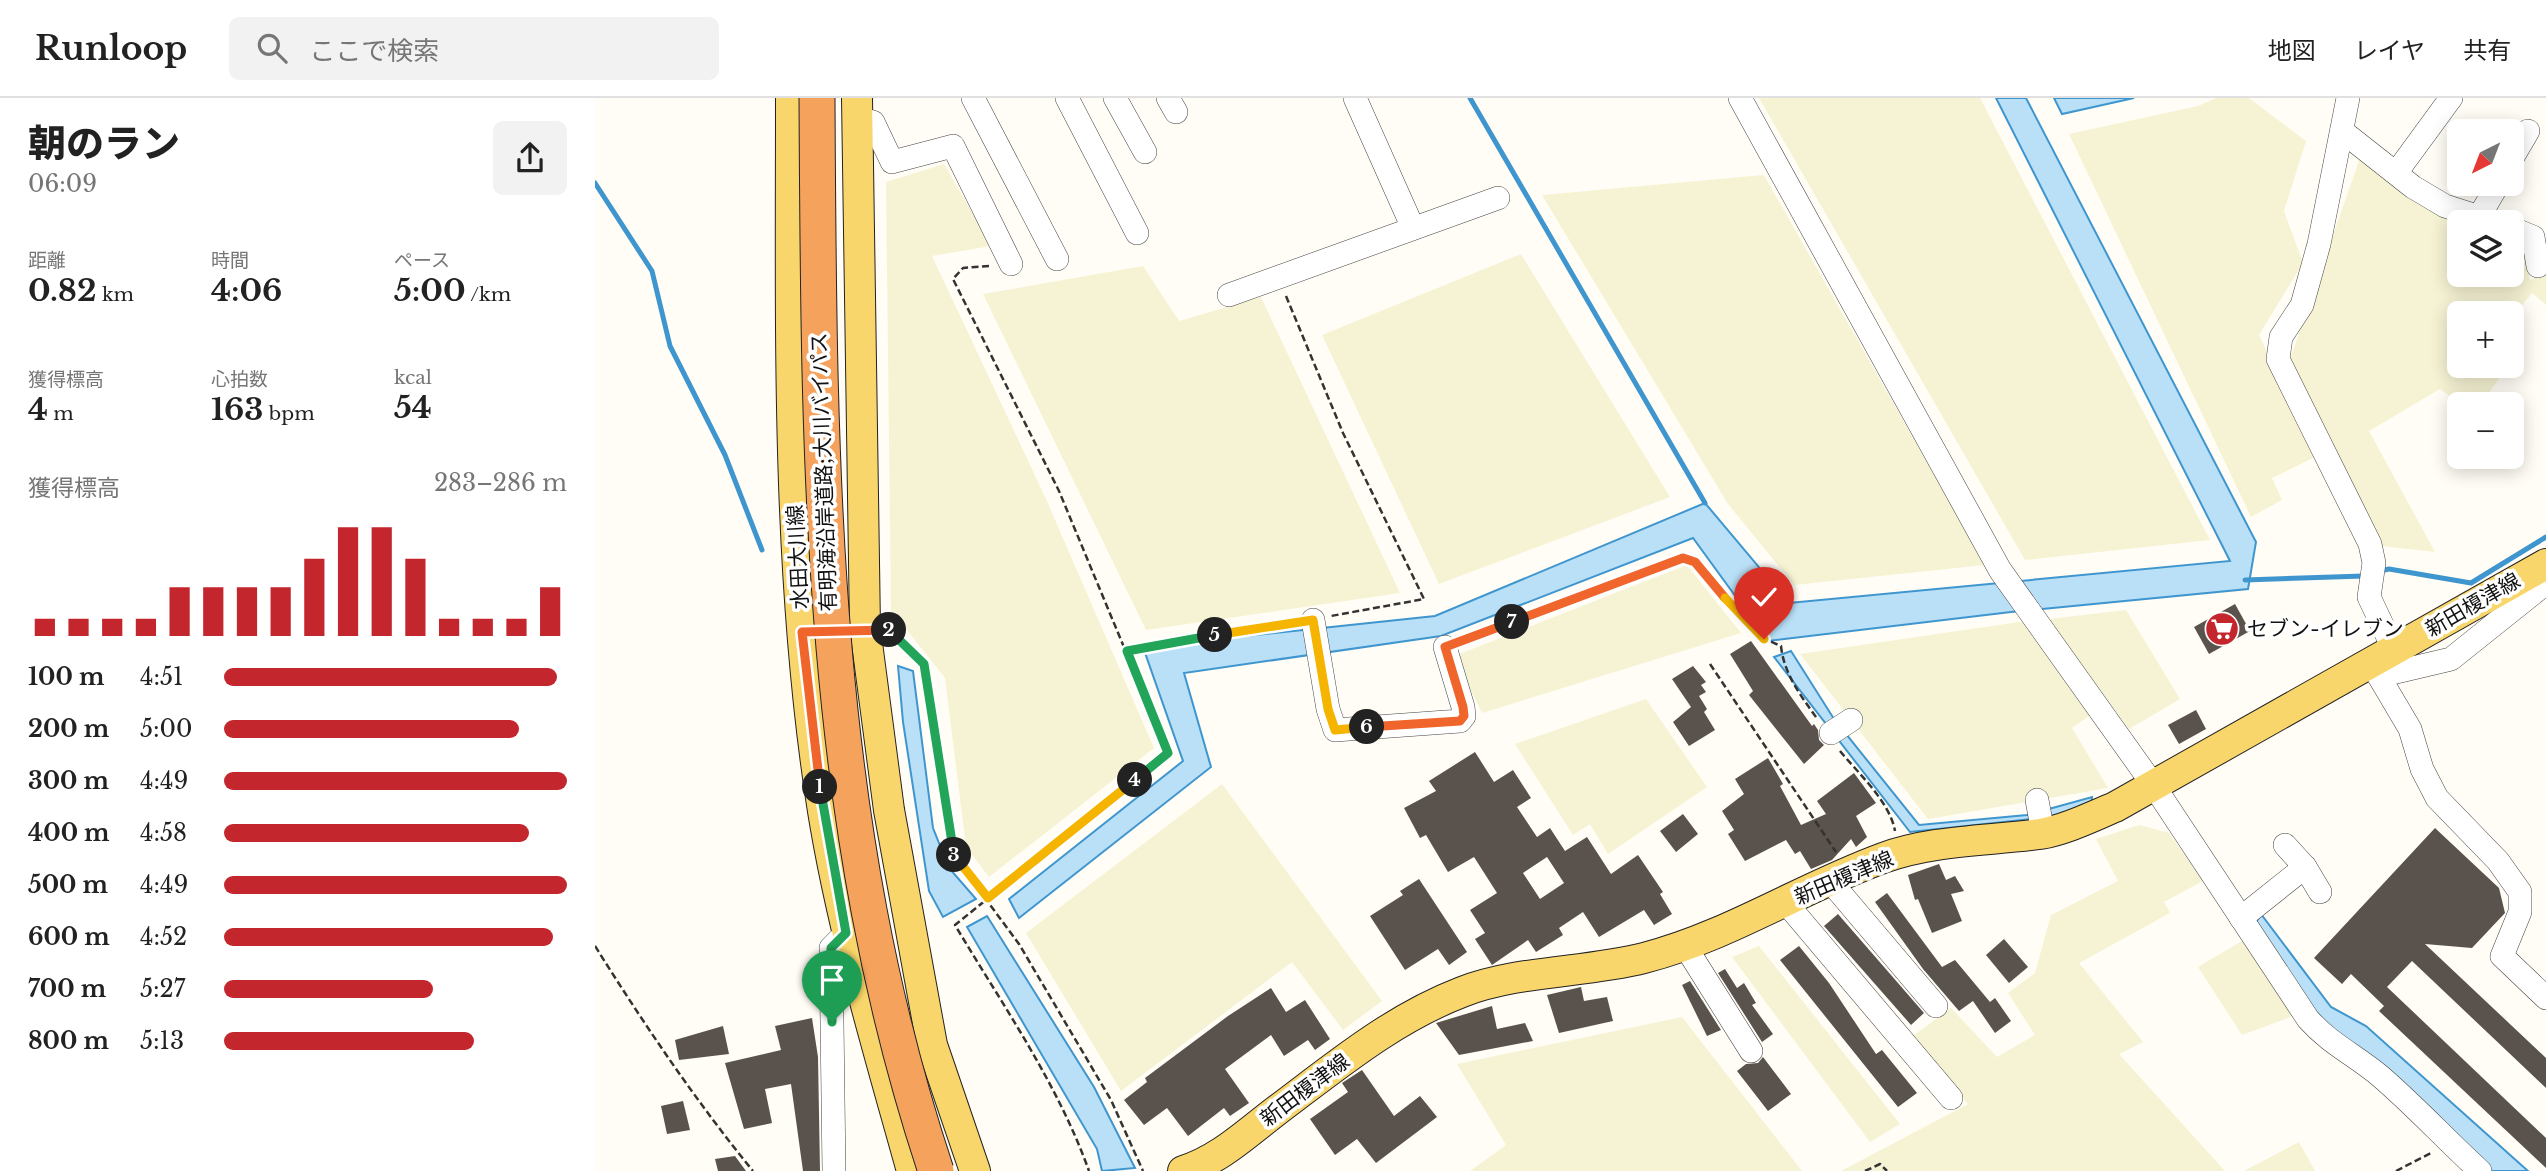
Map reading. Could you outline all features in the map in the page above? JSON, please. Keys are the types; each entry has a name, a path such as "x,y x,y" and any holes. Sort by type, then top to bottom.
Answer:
{"highway":[{"name":"有明海沿岸道路;大川バイパス","path":"807,98 811,438 826,690 849,859 867,951 885,1030 926,1171"},
{"name":"有明海沿岸道路;大川バイパス","path":"817,98 821,438 835,689 858,858 876,948 893,1027 936,1171"}],"main road":[{"name":"水田大川線","path":"790,98 795,504 804,651 823,810 846,933 912,1171"},
{"path":"857,108 865,628 889,810 932,1045 975,1171"},
{"name":"新田榎津線","path":"1184,1171 1199,1166 1226,1150 1367,1042 1409,1014 1465,990 1641,959 1685,946 1736,927 1885,857 1936,846 2043,833 2115,807 2545,572"}],"street":[{"path":"973,98 1057,259"},
{"path":"1066,98 1136,233"},
{"path":"1115,98 1145,152"},
{"path":"1355,98 1413,228"},
{"path":"1740,98 2006,579 2154,786 2308,1019 2328,1041 2363,1062 2480,1171"},
{"path":"2348,98 2319,244 2302,305 2281,337 2278,359 2370,544 2374,563 2368,587 2375,613 2381,663 2410,729 2423,769 2437,798 2498,861 2520,892 2520,912 2502,956 2546,998"},
{"path":"2396,173 2451,98"},
{"path":"857,108 873,122 892,162 953,146 1011,264"},
{"path":"2342,131 2413,187 2457,210"},
{"path":"2524,138 2528,131"},
{"path":"1229,295 1499,198"},
{"path":"2524,233 2533,237 2539,266"},
{"path":"1313,624 1335,730 1460,721 1464,716 1445,647"},
{"path":"1829,735 1851,720"},
{"path":"2037,800 2043,833"},
{"path":"2285,845 2305,867 2321,892"},
{"path":"2241,918 2305,867"},
{"path":"1839,877 1936,1006"},
{"path":"1786,903 1951,1098"},
{"path":"834,1171 831,948 846,933"},
{"path":"1685,946 1751,1051"}],"path":[{"path":"1011,264 963,268 953,279 1059,491 1168,753 955,925 1052,1091 1077,1138 1089,1171"},
{"path":"1127,651 1313,624 1424,599 1343,433 1278,277"},
{"path":"1445,647 1683,558 1700,567 1750,627 1764,639 1781,646 1791,681 1881,803 1893,824 1896,842"},
{"path":"865,628 888,630 924,664 951,852 988,898 1019,944 1111,1100 1143,1171"},
{"path":"1710,663 1839,877"},
{"path":"595,946 637,1013 714,1123 753,1171"},
{"path":"2396,1171 2450,1144"},
{"path":"1865,1171 1880,1164 1887,1171"}],"shaded area":[{"path":"1759,98 1980,98 2210,540 2025,560"},
{"path":"2216,98 2249,98 2306,141 2284,211 2303,263 2259,335 2317,456 2272,478 2282,500 2251,517 2069,134 2198,106"},
{"path":"2361,155 2404,196 2447,214 2447,287 2524,287 2524,251 2530,280 2546,274 2546,305 2532,293 2524,303 2447,301 2447,378 2499,378 2490,392 2447,392 2447,394 2440,389 2369,431 2435,552 2381,546 2289,362"},
{"path":"944,164 991,246 932,256 1046,499 1154,748 989,877 966,847 945,678 891,610 886,182"},
{"path":"1764,175 1985,565 1794,585 1728,504 1542,195"},
{"path":"1521,254 1670,497 1439,584 1322,335"},
{"path":"1143,266 1179,321 1261,297 1400,593 1146,630 983,294"},
{"path":"1687,565 1741,633 1482,713 1454,656"},
{"path":"2126,610 2180,699 2129,729 2049,619"},
{"path":"2026,621 2093,713 2072,728 2108,788 1928,819 1800,654"},
{"path":"1646,699 1707,787 1608,854 1590,824 1573,835 1515,744"},
{"path":"1222,784 1382,1001 1343,1030 1292,962 1121,1091 1026,933"},
{"path":"2139,825 2169,833 2203,881 2164,902 2170,913 2079,963 2143,1042 2119,1054 2225,1171 1841,1171 1968,1104 1910,1038 1951,1008 1997,1057 2035,1035 2008,993 2035,973 2051,915 2118,881 2096,839"},
{"path":"2247,938 2296,1015 2242,1035 2198,967"},
{"path":"1759,946 1900,1124 1870,1142 1732,957"},
{"path":"1682,1017 1802,1171 1470,1171 1506,1145 1457,1064"},
{"path":"2299,1142 2315,1171 2244,1171"}],"water":[{"path":"1996,98 2026,98 2256,542 2248,589 2011,612 1768,641 1693,538 1441,636 1184,673 1211,767 1019,918 1009,899 1183,761 1143,647 1435,616 1705,503 1789,603 2230,561"},
{"path":"2054,98 2134,98 2062,114"},
{"path":"1791,651 1834,719 1919,825 2027,815 2092,797 2091,805 2061,816 1910,832 1774,657"},
{"path":"898,666 913,671 933,828 949,868 976,899 943,917 929,891 903,722"},
{"path":"2261,914 2331,1007 2366,1026 2528,1171 2489,1171 2326,1029 2254,926"},
{"path":"987,916 1094,1087 1135,1168 1102,1171 1097,1149 967,927"}],"building":[{"name":"セブン-イレブン","path":"2235,604 2250,631 2209,654 2194,627"},
{"path":"1751,641 1812,726 1814,724 1818,730 1819,740 1824,745 1804,764 1749,695 1753,691 1730,654"},
{"path":"1693,666 1706,682 1701,685 1706,692 1699,696 1707,709 1704,712 1715,730 1689,746 1673,722 1691,707 1672,679"},
{"path":"2196,710 2206,729 2179,744 2168,725"},
{"path":"1475,752 1494,782 1513,770 1531,798 1517,807 1537,837 1550,828 1565,851 1587,837 1611,874 1638,855 1663,892 1660,894 1672,914 1654,925 1644,910 1599,937 1583,912 1559,928 1563,935 1536,952 1528,940 1492,965 1475,939 1485,933 1470,910 1497,893 1474,857 1448,872 1426,835 1420,838 1404,808 1436,791 1429,781","holes":["1547,857 1564,883 1540,899 1523,873"]},
{"path":"1768,758 1801,825 1826,814 1817,801 1854,773 1876,803 1856,816 1867,837 1856,847 1851,839 1832,860 1811,869 1800,851 1795,854 1786,840 1745,861 1728,834 1734,830 1722,811 1744,794 1735,779"},
{"path":"1683,814 1698,834 1676,852 1660,831"},
{"path":"2435,828 2499,888 2505,913 2472,948 2425,944 2546,1058 2546,1088 2412,961 2387,987 2546,1138 2546,1168 2379,1011 2384,1006 2351,974 2342,984 2314,958"},
{"path":"1939,864 1946,880 1955,876 1964,891 1951,894 1962,921 1932,933 1918,899 1915,900 1908,875"},
{"path":"1419,879 1467,952 1449,965 1438,949 1405,970 1370,916 1403,895 1400,891"},
{"path":"1887,893 1942,967 1955,960 1990,1002 1995,998 2011,1021 1995,1033 1973,1001 1959,1011 1923,969 1875,902"},
{"path":"1838,914 1924,1013 1911,1025 1824,926"},
{"path":"2004,939 2028,967 2009,983 1986,955"},
{"path":"1799,946 1829,983 1876,1054 1882,1050 1917,1093 1898,1107 1780,960"},
{"path":"1725,969 1737,988 1744,983 1756,1003 1752,1005 1773,1034 1762,1042 1718,973"},
{"path":"1690,981 1721,1030 1707,1036 1682,985"},
{"path":"1581,987 1584,1001 1607,997 1613,1021 1559,1033 1547,995"},
{"path":"1271,988 1286,1012 1305,1000 1330,1039 1315,1050 1308,1040 1284,1056 1271,1035 1225,1069 1249,1103 1230,1116 1224,1108 1188,1136 1167,1108 1144,1125 1124,1100 1147,1082 1145,1078 1228,1016"},
{"path":"1492,1006 1497,1029 1525,1023 1533,1041 1459,1055 1436,1023"},
{"path":"812,1018 818,1057 820,1171 803,1171 791,1084 765,1089 772,1123 744,1129 725,1063 781,1050 775,1026"},
{"path":"723,1026 729,1054 679,1060 675,1040"},
{"path":"1763,1057 1791,1094 1768,1111 1737,1071 1746,1064 1758,1063"},
{"path":"1362,1070 1394,1116 1420,1096 1437,1117 1376,1163 1357,1139 1335,1155 1310,1119 1348,1092 1342,1083"},
{"path":"683,1101 690,1130 667,1134 661,1106"},
{"path":"735,1156 746,1171 718,1171 715,1159"}],"waterway":[{"path":"1470,98 1705,503"},
{"path":"595,183 652,271 670,346 725,455 762,550"},
{"path":"2380,571 2389,569 2471,583 2546,537"},
{"path":"2245,580 2364,576"}],"place":[{"name":"セブン-イレブン","path":"2222,629"}],"route":[{"path":"832,1022 831,948 846,933 823,810 802,632 865,628 888,630 924,664 951,852 988,898 1168,753 1127,651 1313,620 1328,709 1335,730 1460,721 1464,716 1463,707 1445,647 1683,558 1695,562 1750,627 1764,639"}]}
